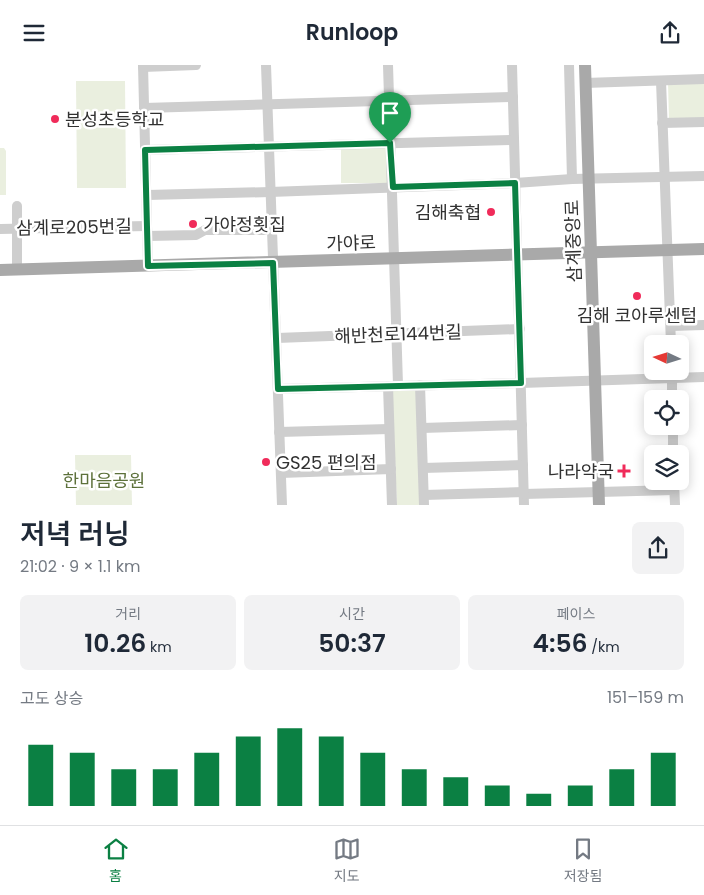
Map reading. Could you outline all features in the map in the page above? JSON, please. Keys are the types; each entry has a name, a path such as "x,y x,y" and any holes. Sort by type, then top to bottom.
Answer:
{"main road":[{"name":"삼계중앙로","path":"585,65 598,499"},
{"name":"가야로","path":"0,270 704,249"}],"street":[{"path":"148,266 143,66 196,65"},
{"path":"266,65 282,505"},
{"path":"388,65 397,334 390,429 392,505"},
{"path":"512,65 524,497"},
{"path":"569,65 572,179"},
{"path":"585,83 704,79"},
{"path":"661,81 670,335"},
{"path":"144,108 267,106 513,97"},
{"path":"662,123 704,122"},
{"path":"145,150 514,139"},
{"path":"147,195 515,183 572,179 704,176"},
{"path":"17,206 17,269"},
{"name":"삼계로205번길","path":"0,229 148,231 196,235 205,230 272,230"},
{"path":"670,326 704,325"},
{"name":"해반천로144번길","path":"277,338 520,329"},
{"path":"689,376 704,377"},
{"path":"278,389 595,381 644,377"},
{"path":"420,385 424,500 524,497 598,499 651,490"},
{"path":"422,428 522,425"},
{"path":"279,432 390,429"},
{"path":"423,468 523,465"},
{"path":"281,473 391,469"},
{"path":"674,490 675,505"}],"green space":[{"path":"76,81 125,81 126,188 77,188"},
{"path":"704,82 704,120 669,120 668,83"},
{"path":"389,145 391,183 341,183 341,147"},
{"path":"0,148 4,148 6,151 6,195 0,195"},
{"path":"417,389 422,505 397,505 392,390"},
{"name":"한마음공원","path":"75,455 131,455 132,505 76,505"}],"place":[{"name":"분성초등학교","path":"55,119"},
{"name":"김해축협","path":"491,212"},
{"name":"가야정횟집","path":"193,224"},
{"name":"김해 코아루센텀","path":"637,296"},
{"name":"GS25 편의점","path":"266,462"},
{"name":"나라약국","path":"624,471"}],"route":[{"path":"390,143 393,187 515,183 521,383 278,389 273,263 148,266 145,150 390,143"}]}
